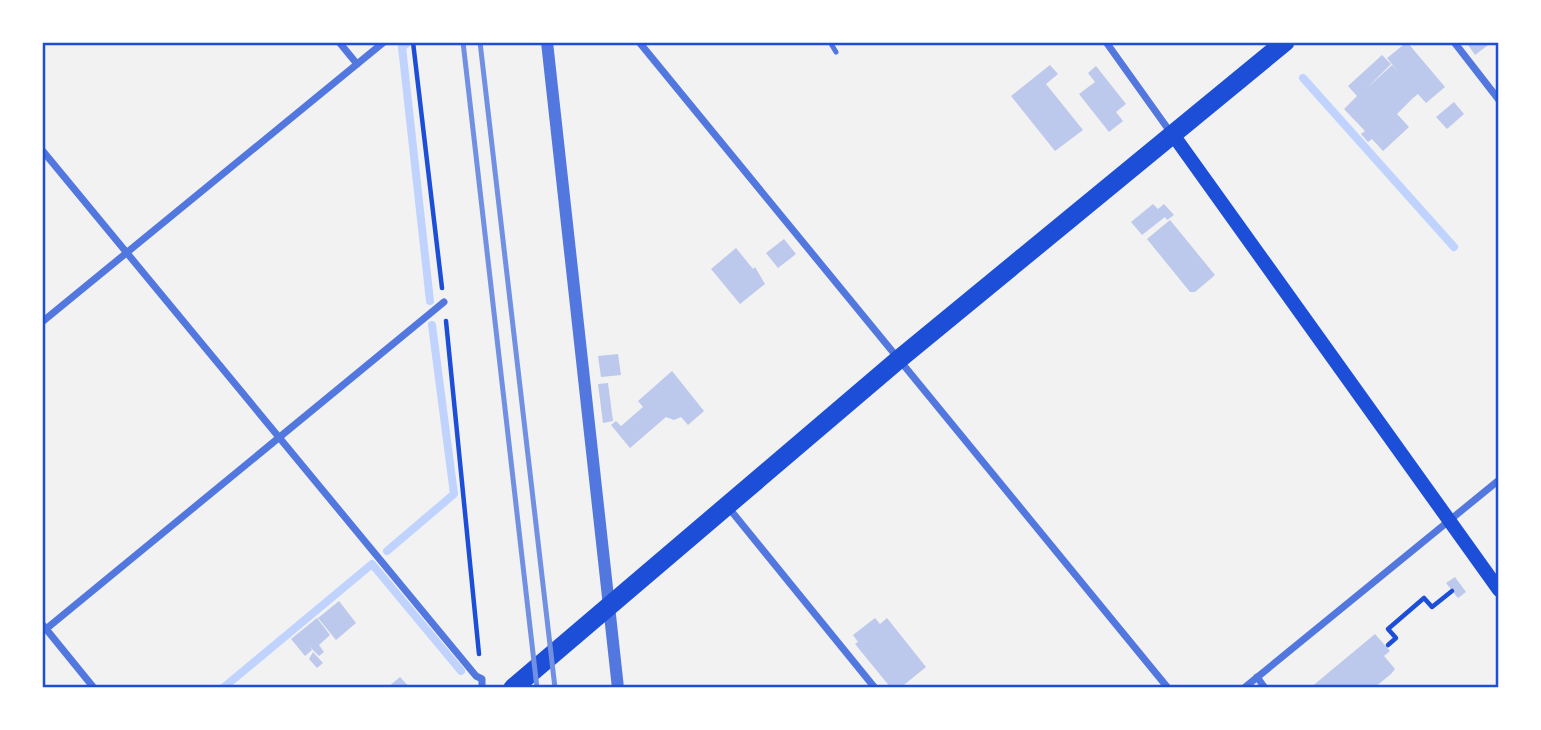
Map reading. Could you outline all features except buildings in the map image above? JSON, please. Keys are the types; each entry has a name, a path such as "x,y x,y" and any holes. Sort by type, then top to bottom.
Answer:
{"highway":[{"path":"513,688 608,610 898,360 1174,136 1285,42"}],"main road":[{"path":"1174,136 1499,590"}],"street":[{"path":"339,42 357,64"},
{"path":"42,322 383,42"},
{"path":"547,42 618,688"},
{"path":"639,42 1168,688"},
{"path":"1106,42 1174,136"},
{"path":"1454,42 1499,100"},
{"path":"42,150 482,684"},
{"path":"94,688 44,627 444,302"},
{"path":"1244,688 1499,480"},
{"path":"728,507 875,688"},
{"path":"1257,677 1265,688"}],"lane":[{"path":"830,42 836,52"}],"path":[{"path":"412,42 444,302 482,684"},
{"path":"1388,645 1396,638 1388,629 1424,598 1432,607 1452,591"}],"waterway":[{"path":"406,44 402,47 430,301"},
{"path":"1303,78 1454,247"},
{"path":"387,551 454,494 432,325"},
{"path":"223,688 372,564 461,671"}],"railway":[{"path":"463,42 537,688"},
{"path":"480,42 555,688"}]}
